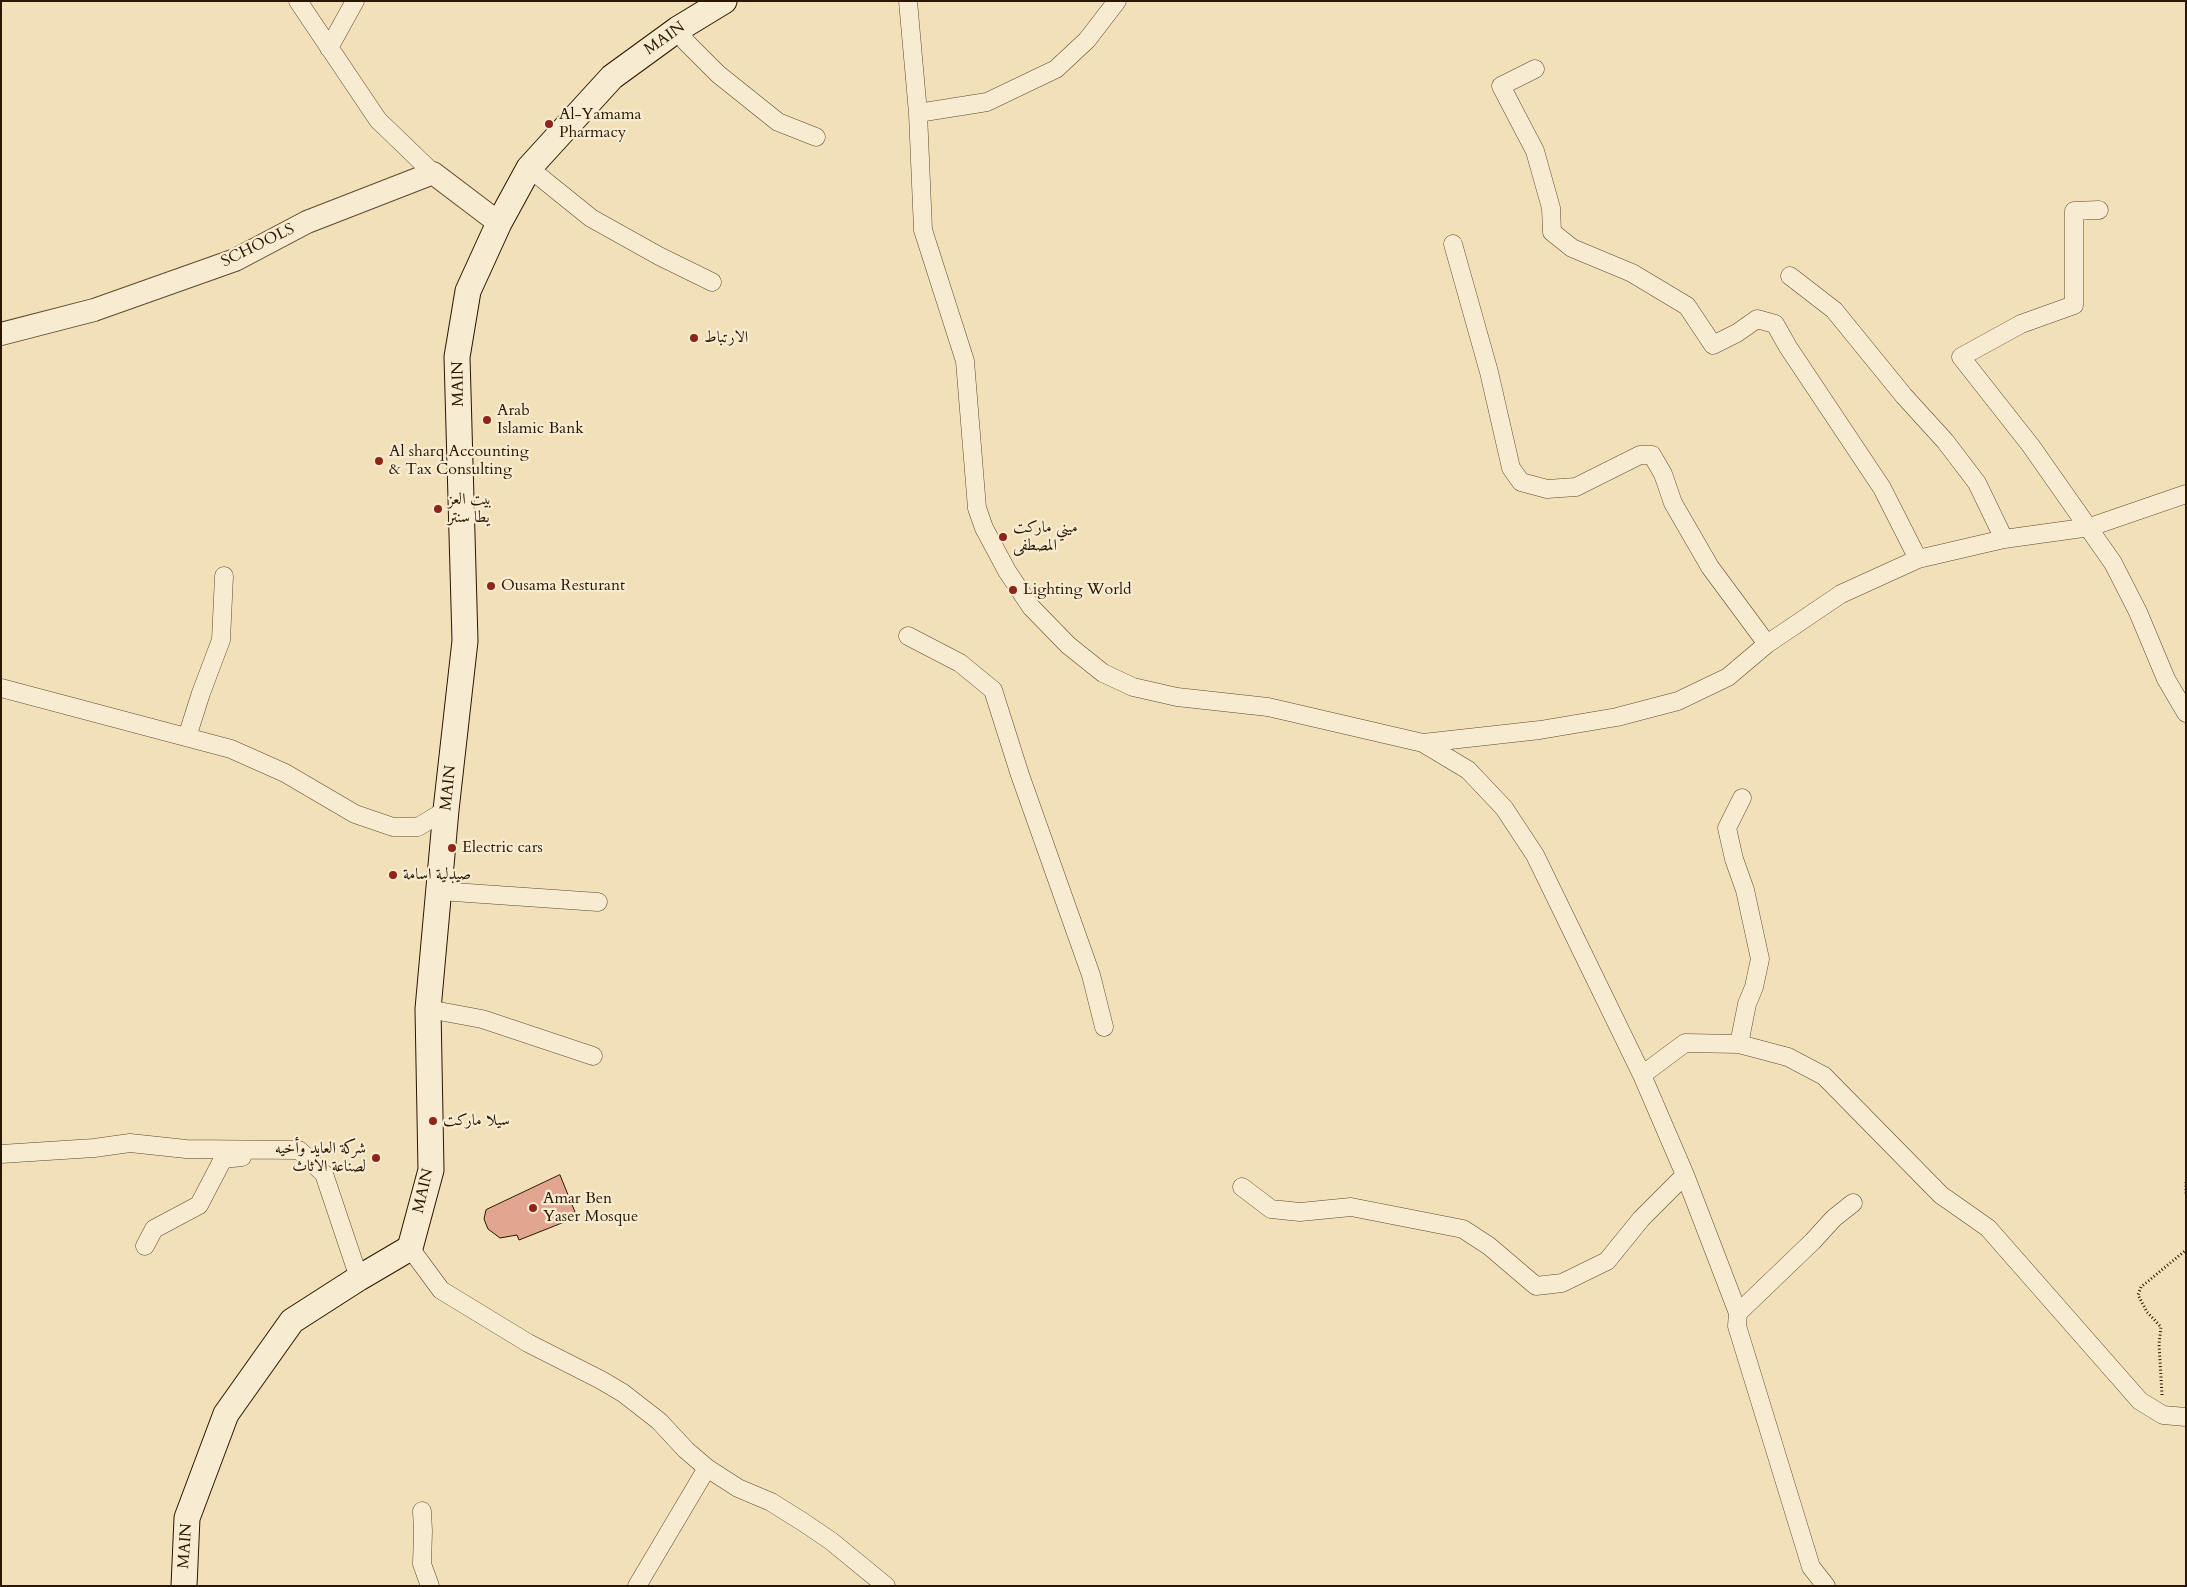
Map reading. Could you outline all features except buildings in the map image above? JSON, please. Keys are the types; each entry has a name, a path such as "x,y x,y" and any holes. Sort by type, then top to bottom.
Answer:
{"main road":[{"name":"MAIN","path":"184,1586 188,1518 226,1414 292,1321 410,1248 431,1170 428,1009 446,810 465,641 458,357 468,291 498,223 529,168 612,77 678,29 724,1"}],"street":[{"path":"298,1 378,120 433,173 498,223"},
{"path":"329,48 355,1"},
{"path":"908,1 918,113 923,230 965,361 977,508 984,528 1007,571 1032,607 1075,651 1103,672 1133,687 1177,697 1268,707 1423,743 1468,770 1504,808 1536,855 1642,1076 1684,1175 1738,1313 1737,1326 1811,1567 1826,1586"},
{"path":"918,113 987,102 1056,69 1087,40 1117,1"},
{"path":"678,29 686,42 718,74 778,122 816,137"},
{"path":"1535,69 1501,86 1535,151 1550,208 1552,232 1572,248 1632,273 1687,306 1713,345 1757,319 1775,324 1788,347 1882,488 1918,559"},
{"path":"529,168 591,218 659,256 712,282"},
{"name":"SCHOOLS","path":"1,334 94,310 234,260 307,222 433,173"},
{"path":"2099,210 2074,212 2074,305 2020,324 1961,357 2031,446 2114,563 2127,587 2166,679 2186,713"},
{"path":"1453,244 1489,372 1511,468 1521,482 1547,490 1576,487 1640,455 1652,455 1663,474 1673,503 1710,567 1767,644"},
{"path":"1790,276 1834,310 1904,396 1945,441 1977,483 2004,539"},
{"path":"1423,743 1540,730 1617,718 1678,701 1728,677 1767,644 1841,594 1918,559 2004,539 2090,528 2186,494"},
{"path":"187,737 221,640 224,576"},
{"path":"908,636 960,663 993,690 1020,775 1091,975 1104,1027"},
{"path":"1,688 231,750 258,760 302,782 347,810 393,827 418,827 446,810"},
{"path":"1739,1044 1747,1004 1754,987 1760,959 1745,890 1734,859 1727,828 1742,798"},
{"path":"439,891 598,902"},
{"path":"428,1009 482,1019 593,1056"},
{"path":"1642,1076 1685,1043 1739,1044 1788,1057 1824,1076 1941,1195 1988,1228 2081,1331 2120,1380 2140,1401 2163,1415 2186,1417"},
{"path":"1,1154 94,1148 130,1143 186,1149 300,1150 324,1174 359,1278"},
{"path":"145,1246 154,1229 199,1206 223,1159 300,1150"},
{"path":"1242,1187 1271,1210 1300,1212 1351,1207 1463,1229 1489,1246 1536,1286 1562,1283 1607,1261 1641,1219 1684,1175"},
{"path":"1738,1313 1813,1241 1834,1218 1853,1203"},
{"path":"410,1248 440,1290 528,1344 623,1393 659,1421 681,1445 707,1468 738,1488 770,1502 803,1522 876,1583"},
{"path":"637,1586 707,1468"},
{"path":"422,1511 422,1564 430,1586"}],"path":[{"path":"2186,1182 2186,1195"},
{"path":"2163,1415 2159,1344 2161,1327 2147,1312 2138,1294 2141,1287 2186,1250"}],"place":[{"name":"Al-Yamama Pharmacy","path":"549,124"},
{"name":"الارتباط","path":"694,338"},
{"name":"Arab Islamic Bank","path":"487,420"},
{"name":"Al sharq Accounting & Tax Consulting","path":"379,461"},
{"name":"بيت العز يطا سنتر","path":"438,509"},
{"name":"ميني ماركت المصطفى","path":"1003,537"},
{"name":"Ousama Resturant","path":"491,586"},
{"name":"Lighting World","path":"1013,590"},
{"name":"Electric cars","path":"452,848"},
{"name":"صيدلية اسامة","path":"393,875"},
{"name":"سيلا ماركت","path":"433,1121"},
{"name":"شركة العايد وأخيه لصناعة الاثاث","path":"376,1158"},
{"name":"Amar Ben Yaser Mosque","path":"533,1208"}]}
